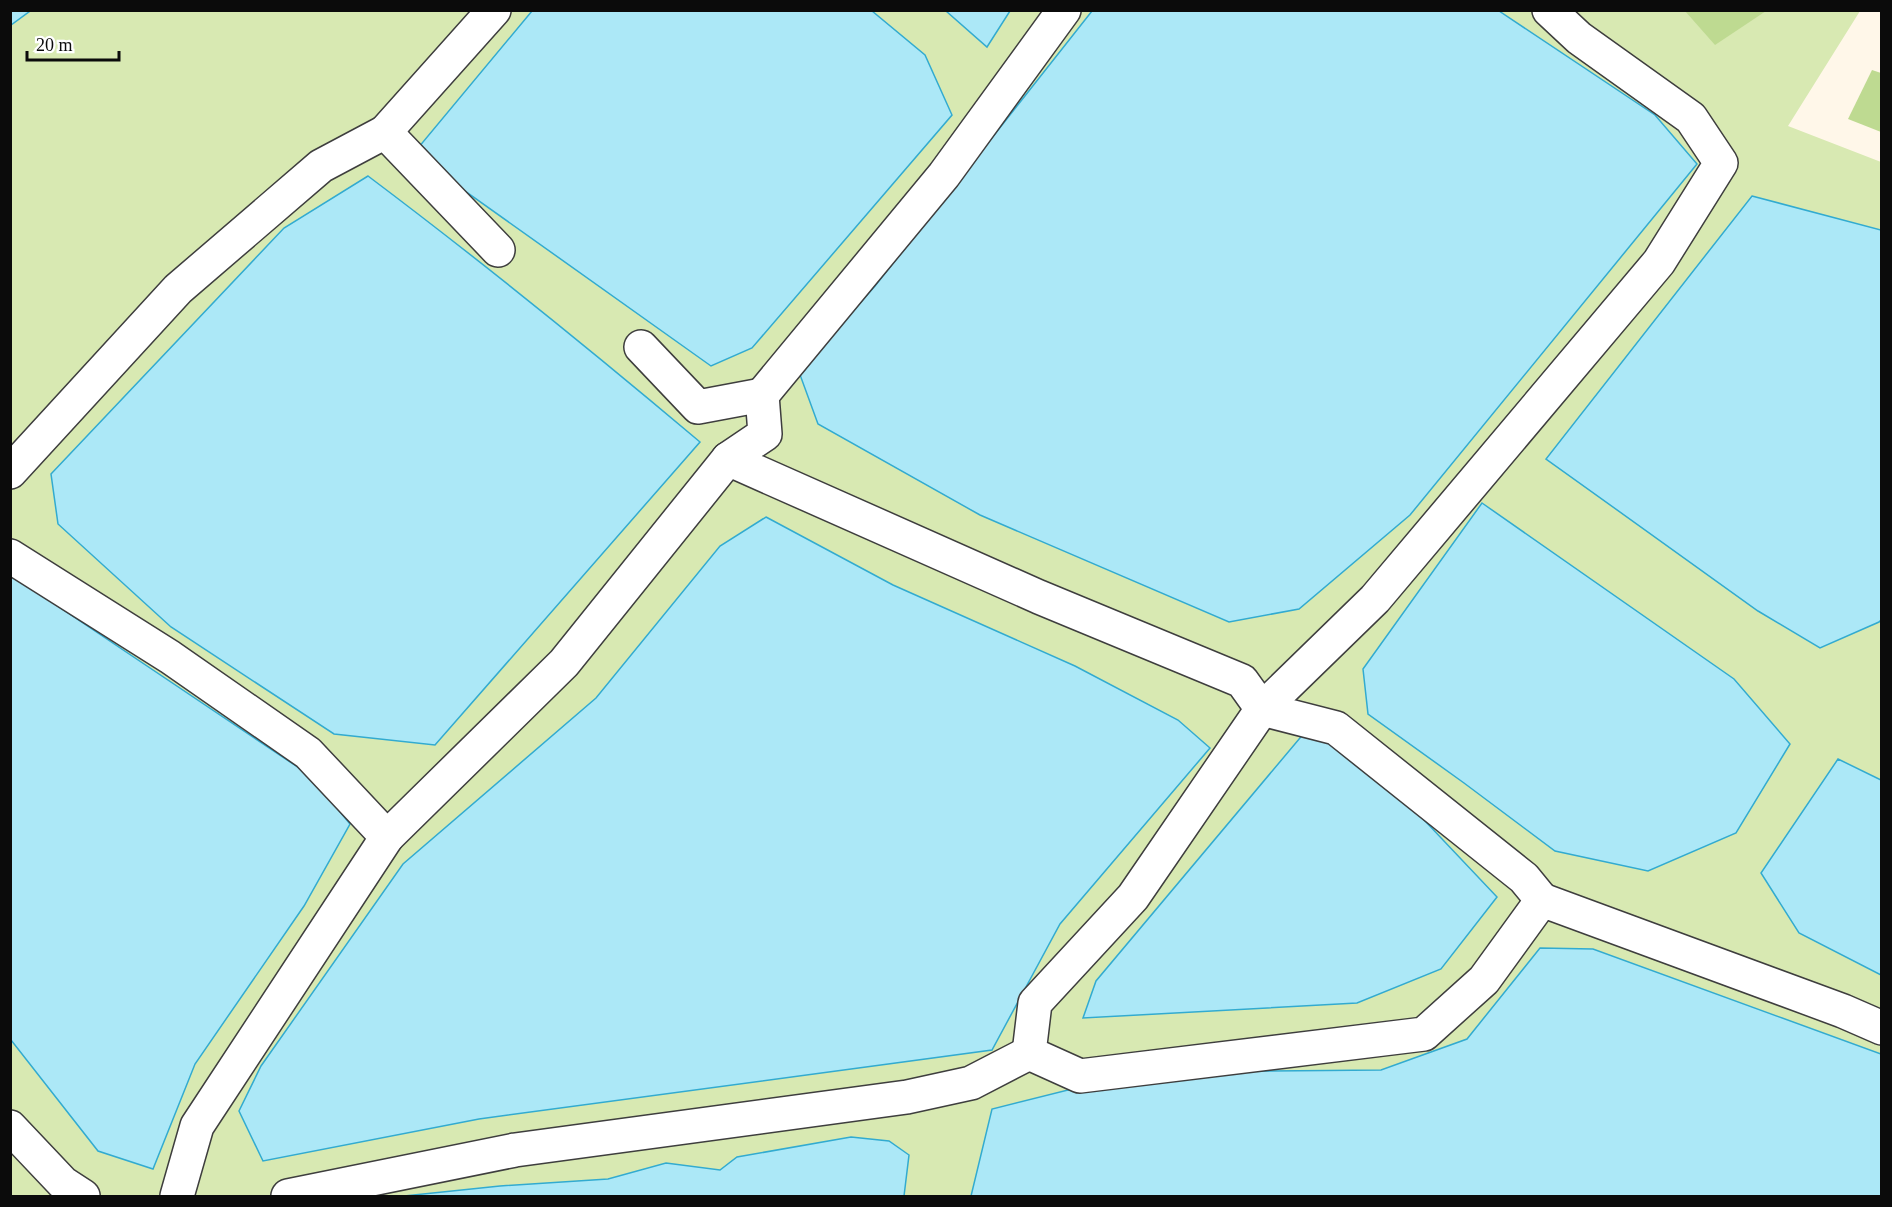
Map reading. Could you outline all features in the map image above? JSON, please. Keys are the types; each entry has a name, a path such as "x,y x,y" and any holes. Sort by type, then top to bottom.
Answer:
{"lane":[{"path":"10,472 177,289 321,166 385,132 494,10"},
{"path":"641,347 698,407 762,395 944,175 1064,10"},
{"path":"1029,1053 1035,1004 1132,897 1262,709 1375,598 1659,262 1721,163 1691,118 1579,38 1549,10"},
{"path":"385,132 498,250"},
{"path":"177,1197 197,1126 387,837 564,663 728,459 765,434 762,395"},
{"path":"728,459 1039,597 1242,681 1262,709 1336,728 1524,878 1542,900 1843,1011 1881,1028"},
{"path":"10,556 170,657 308,753 387,837"},
{"path":"1029,1053 1080,1076 1424,1034 1484,980 1542,900"},
{"path":"288,1197 515,1150 907,1096 971,1083 1029,1053"},
{"path":"10,1127 63,1182 83,1197"}],"green space":[{"path":"10,11 1860,11 1788,126 1881,162 1881,1196 11,1196"},
{"path":"1685,11 1766,11 1715,45"},
{"path":"1872,70 1881,73 1881,132 1848,119"}],"water":[{"path":"11,10 30,10 30,11 11,25"},
{"path":"532,11 872,11 925,55 952,115 752,348 711,366 413,154"},
{"path":"946,11 1010,11 987,47"},
{"path":"1092,11 1499,11 1655,115 1697,164 1410,515 1299,609 1229,622 980,515 818,424 799,372 875,286"},
{"path":"368,176 535,306 700,442 435,745 334,734 171,627 58,524 51,474 284,228"},
{"path":"1752,196 1881,230 1881,620 1820,648 1758,611 1546,459"},
{"path":"1482,503 1734,679 1790,744 1736,833 1648,871 1555,851 1368,714 1363,669"},
{"path":"766,517 893,585 1075,666 1178,720 1210,748 1060,924 992,1050 479,1119 263,1161 239,1111 261,1066 403,864 596,698 720,546"},
{"path":"10,574 311,776 350,824 304,906 195,1064 153,1169 98,1151 11,1040"},
{"path":"1310,726 1408,803 1497,897 1441,969 1357,1003 1083,1018 1096,981"},
{"path":"1838,759 1881,780 1881,975 1799,933 1761,873"},
{"path":"1540,948 1593,949 1881,1054 1881,1196 971,1196 992,1109 1140,1072 1381,1070 1467,1039"},
{"path":"851,1137 889,1141 909,1155 904,1196 404,1196 500,1186 608,1179 666,1163 720,1170 737,1157"}]}
